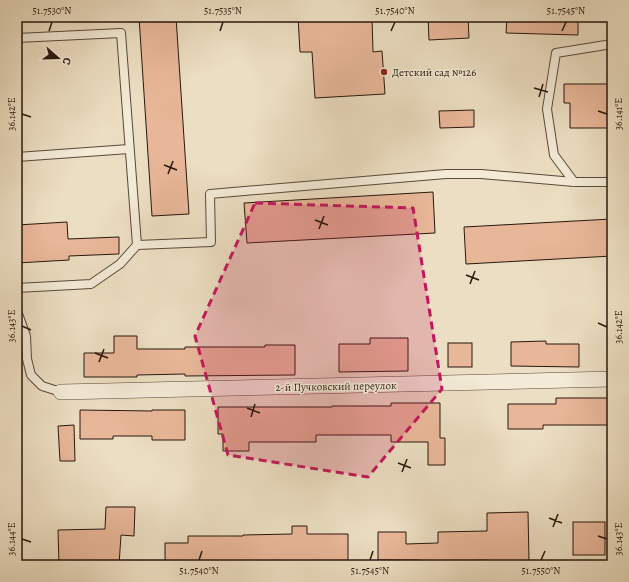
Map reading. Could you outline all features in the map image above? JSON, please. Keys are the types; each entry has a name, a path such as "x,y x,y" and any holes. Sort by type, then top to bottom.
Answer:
{"street":[{"name":"2-й Пучковский переулок","path":"61,392 612,379"}],"lane":[{"path":"17,38 121,33 137,245"},
{"path":"574,182 554,155 547,108 556,53 612,44"},
{"path":"17,157 129,149"},
{"path":"17,288 91,284 120,264 137,245 211,242 210,194 446,174 481,174 574,182 612,182"},
{"path":"17,311 26,336 27,358 31,375 42,386 61,392"}],"highlighted area":[{"path":"255,203 413,208 442,389 368,477 228,455 195,336"}],"building":[{"path":"139,17 176,17 189,214 152,216"},
{"path":"298,17 372,17 373,52 382,51 385,94 315,98 312,52 300,52"},
{"path":"428,17 468,17 469,38 429,40"},
{"path":"507,17 578,17 578,35 506,33"},
{"path":"564,84 612,84 612,128 570,128 570,103 564,103"},
{"path":"474,110 474,127 440,128 439,111"},
{"path":"433,192 435,233 247,243 244,203"},
{"path":"612,219 612,256 466,264 464,227"},
{"path":"67,222 68,239 119,237 119,254 69,256 69,260 17,263 17,225"},
{"path":"114,336 137,336 137,349 185,349 185,347 265,347 265,345 295,345 295,375 185,376 185,374 137,375 137,377 84,377 84,353 114,353"},
{"path":"370,338 408,338 408,371 339,372 339,344 370,344"},
{"path":"546,341 546,344 579,344 579,367 511,366 511,342"},
{"path":"448,343 472,343 472,367 448,367"},
{"path":"556,398 612,398 612,425 543,425 543,429 508,429 508,404 556,404"},
{"path":"391,403 440,403 440,438 445,438 445,465 428,465 428,442 391,442 391,435 316,435 316,442 249,442 249,451 223,451 223,434 218,434 218,407 391,406"},
{"path":"80,410 185,410 185,440 152,440 152,436 113,436 113,439 80,439"},
{"path":"74,425 75,461 60,461 58,426"},
{"path":"106,507 135,507 134,536 121,535 119,565 59,565 58,530 105,529"},
{"path":"528,512 529,561 488,562 488,560 378,560 378,532 406,532 406,544 438,543 438,532 487,531 487,513"},
{"path":"573,522 605,522 605,555 573,555"},
{"path":"292,526 307,526 307,534 348,534 348,564 319,564 319,562 274,562 221,565 165,564 165,543 188,543 188,536 292,534"}],"place":[{"name":"Детский сад №126","path":"384,72"}]}
